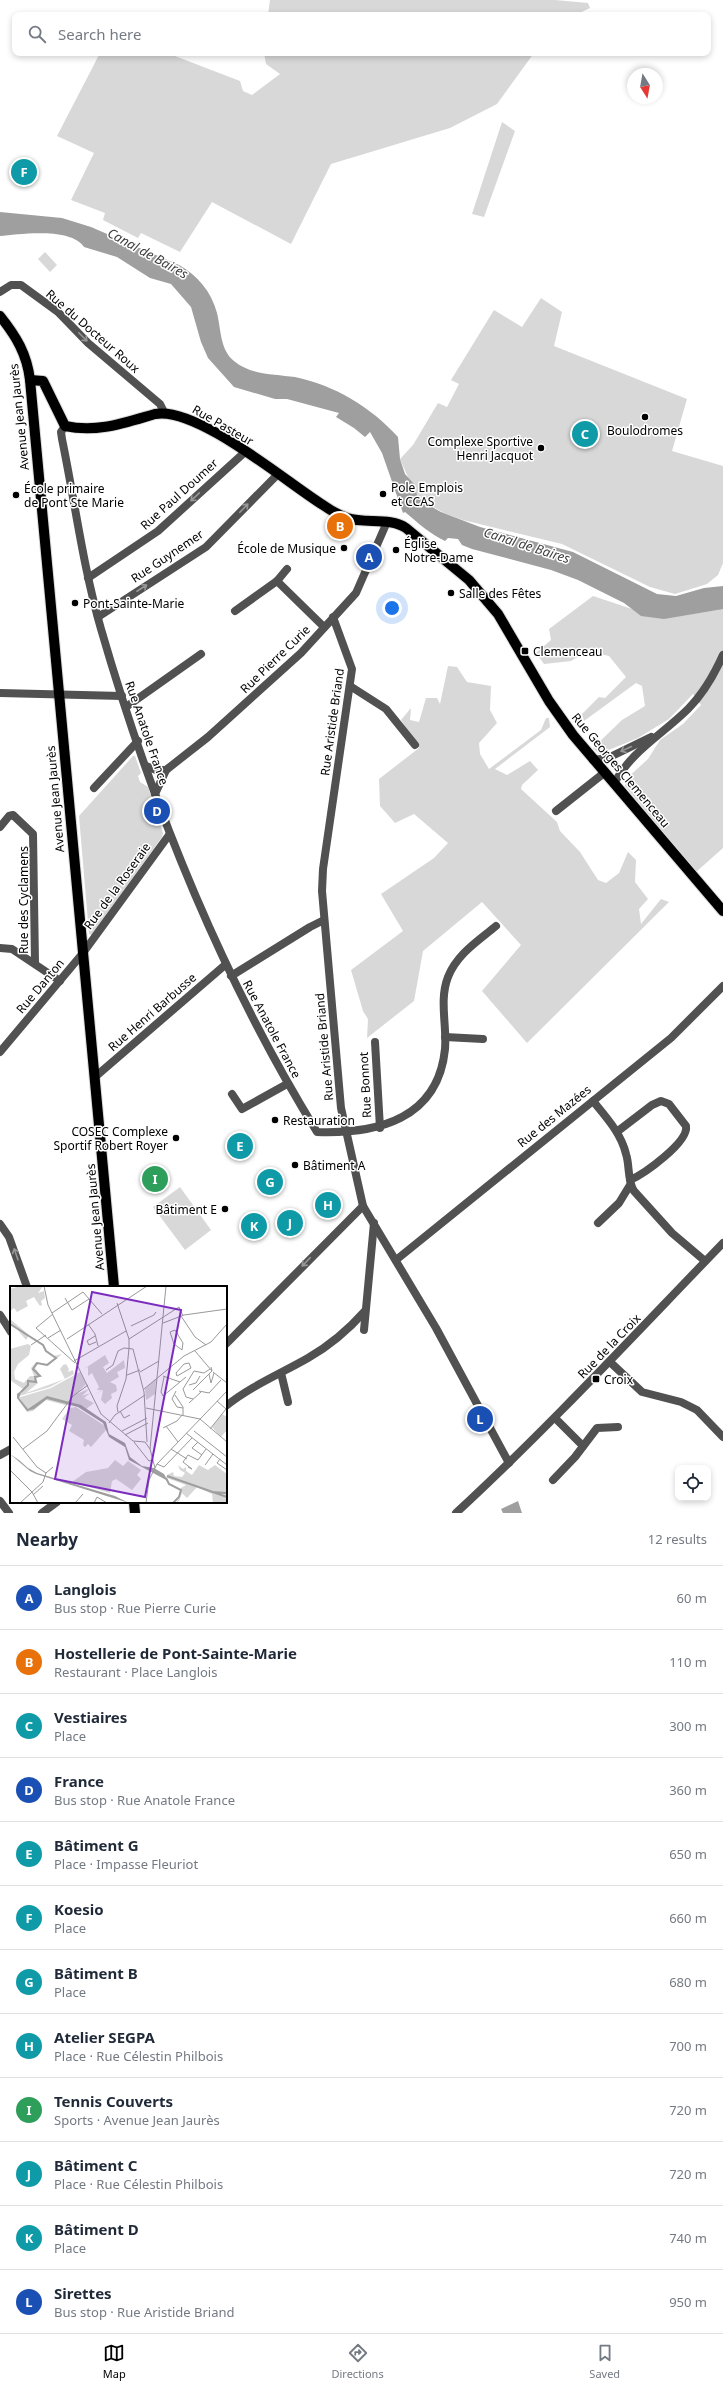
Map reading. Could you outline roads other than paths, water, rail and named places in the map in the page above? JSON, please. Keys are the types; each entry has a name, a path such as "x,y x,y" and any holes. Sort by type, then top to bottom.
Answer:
{"main road":[{"name":"Avenue Jean Jaurès","path":"0,316 22,348 28,362 114,1286"},
{"path":"30,380 43,381 65,426"},
{"name":"Rue Pasteur","path":"65,426 78,430 97,430 164,412 178,414 206,428 245,452 323,505 347,518 398,524"},
{"name":"Rue Georges Clemenceau","path":"398,524 406,528 465,577 498,614 549,702 572,735 723,911"},
{"path":"134,1503 135,1513"}],"street":[{"name":"Rue du Docteur Roux","path":"0,292 11,285 21,285 58,312 112,364 160,404 164,412"},
{"name":"Rue Anatole France","path":"65,426 61,432 88,578 98,617 122,696 170,835 225,965 287,1084 317,1132 346,1133"},
{"name":"Rue Paul Doumer","path":"88,578 158,531 245,452"},
{"name":"Rue Guynemer","path":"98,617 206,547 278,474"},
{"name":"Rue Pierre Curie","path":"155,794 166,770 208,737 301,653 356,593 387,522"},
{"path":"235,611 277,581 287,569"},
{"path":"277,581 324,627"},
{"name":"Rue Aristide Briand","path":"333,617 352,664 350,686 322,869 324,920 341,1108 346,1133 363,1206 382,1235 436,1328 510,1463"},
{"path":"126,707 201,654"},
{"path":"614,784 624,767 698,698 714,675 723,655"},
{"path":"350,686 386,708 415,745"},
{"path":"0,693 122,696"},
{"path":"594,760 608,758 658,734"},
{"path":"94,788 138,741"},
{"path":"146,766 161,771 166,770"},
{"path":"556,811 604,773"},
{"name":"Rue des Cyclamens","path":"0,827 9,816 13,816 33,834 35,963"},
{"name":"Rue de la Roseraie","path":"83,953 170,835"},
{"path":"231,976 310,927 324,920"},
{"path":"346,1133 380,1128 400,1119 429,1092 440,1070 445,1037 444,990 451,970 463,954 496,926"},
{"path":"0,948 12,949 60,981"},
{"name":"Rue Danton","path":"0,1052 83,953"},
{"name":"Rue Henri Barbusse","path":"94,1077 225,965"},
{"name":"Rue des Mazées","path":"396,1260 671,1038 723,986"},
{"path":"445,1037 482,1039"},
{"name":"Rue Bonnot","path":"375,1042 380,1128"},
{"path":"232,1094 242,1109 287,1084"},
{"path":"593,1101 618,1131 627,1154 630,1183 672,1233 705,1262"},
{"path":"598,1223 619,1203 630,1183 684,1137 686,1126 669,1104 661,1101 652,1105 618,1131"},
{"path":"227,1343 363,1206"},
{"path":"364,1330 374,1223"},
{"path":"0,1224 9,1237 28,1286"},
{"path":"371,1244 382,1235"},
{"name":"Rue de la Croix","path":"456,1513 510,1463 555,1418 723,1243"},
{"path":"227,1405 247,1390 281,1373 324,1348 365,1311"},
{"path":"0,1315 10,1330"},
{"path":"610,1362 642,1392 681,1402 697,1410 723,1437"},
{"path":"281,1373 288,1402"},
{"path":"555,1418 583,1446"},
{"path":"553,1480 597,1428 618,1428"},
{"path":"0,1455 10,1450"},
{"path":"0,1500 9,1513"},
{"path":"42,1513 56,1503"}],"water":[{"name":"Canal de Baires","path":"0,212 62,218 91,227 186,269 198,279 211,298 217,313 226,351 234,361 247,369 310,381 338,392 364,407 398,437 400,459 405,474 414,484 417,495 425,503 441,512 480,527 573,552 657,594 676,596 704,588 723,586 723,609 664,619 641,616 624,603 578,580 551,570 472,549 462,545 458,539 448,538 445,541 439,538 405,512 403,513 382,453 370,432 365,437 336,417 339,413 287,399 275,399 234,387 208,358 201,342 191,307 171,284 150,278 117,257 84,247 77,241 68,237 45,233 0,236"},
{"path":"518,1501 522,1513 503,1513 501,1509"}],"place":[{"name":"Koesio","path":"24,172"},
{"name":"Boulodromes","path":"645,417"},
{"name":"Vestiaires","path":"585,434"},
{"name":"Complexe Sportive Henri Jacquot","path":"541,448"},
{"name":"Pole Emplois et CCAS","path":"383,494"},
{"name":"École primaire de Pont Ste Marie","path":"16,495"},
{"name":"Hostellerie de Pont-Sainte-Marie","path":"340,526"},
{"name":"École de Musique","path":"344,548"},
{"name":"Église Notre-Dame","path":"396,550"},
{"name":"Langlois","path":"369,557"},
{"name":"Salle des Fêtes","path":"451,593"},
{"name":"Pont-Sainte-Marie","path":"75,603"},
{"name":"Clemenceau","path":"525,651"},
{"name":"France","path":"157,811"},
{"name":"Restauration","path":"275,1120"},
{"name":"COSEC Complexe Sportif Robert Royer","path":"176,1138"},
{"name":"Bâtiment G","path":"240,1146"},
{"name":"Bâtiment A","path":"295,1165"},
{"name":"Tennis Couverts","path":"155,1179"},
{"name":"Bâtiment B","path":"270,1182"},
{"name":"Atelier SEGPA","path":"328,1205"},
{"name":"Bâtiment E","path":"225,1209"},
{"name":"Bâtiment C","path":"290,1223"},
{"name":"Bâtiment D","path":"254,1226"},
{"name":"Croix","path":"596,1379"},
{"name":"Sirettes","path":"480,1419"}]}
